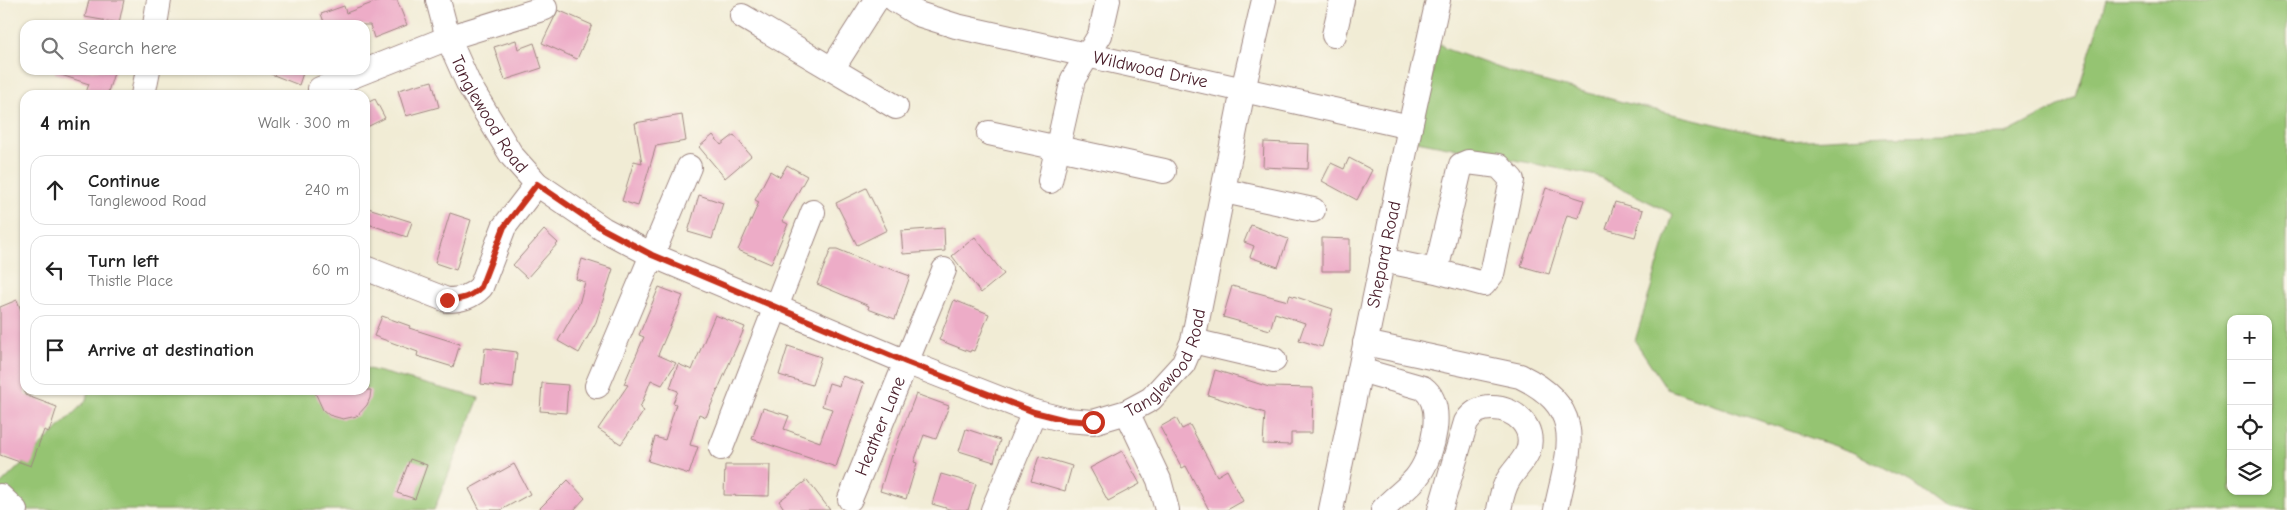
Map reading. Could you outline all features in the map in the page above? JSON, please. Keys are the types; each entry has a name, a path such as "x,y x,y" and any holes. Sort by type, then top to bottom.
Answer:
{"street":[{"path":"156,20 159,0"},
{"name":"Tanglewood Road","path":"438,0 448,38 469,85 512,156 537,184 603,229 652,255 906,362 1034,412 1066,420 1093,422 1127,412 1151,399 1183,364 1193,341 1243,90 1264,0"},
{"path":"832,69 876,0"},
{"name":"Wildwood Drive","path":"895,0 918,14 956,26 1410,127"},
{"path":"1050,181 1073,79 1100,35 1108,0"},
{"path":"1334,35 1342,0"},
{"name":"Shepard Road","path":"1331,510 1438,0"},
{"path":"370,69 448,38 545,8"},
{"path":"742,16 896,107"},
{"path":"145,90 147,75"},
{"path":"320,89 355,75"},
{"path":"988,133 1164,171"},
{"path":"1382,260 1436,271 1484,284 1492,274 1512,180 1499,166 1468,162 1461,165 1436,271"},
{"path":"597,386 690,167"},
{"path":"370,270 447,300 460,300 468,297 481,287 504,227 537,184"},
{"path":"1224,191 1314,210"},
{"path":"721,448 813,212"},
{"name":"Heather Lane","path":"850,499 944,270"},
{"path":"1193,341 1274,360"},
{"path":"1366,342 1520,376 1536,384 1555,398 1568,424 1569,446 1556,510"},
{"path":"1428,392 1453,361"},
{"path":"1360,370 1423,388 1428,392 1436,422 1435,433 1428,455 1419,475 1391,500 1383,510"},
{"path":"1494,408 1501,372"},
{"path":"1440,510 1466,422 1473,412 1484,408 1512,412 1520,418 1529,436 1528,450 1524,460 1509,479 1502,494 1498,510"},
{"path":"993,510 1034,412"},
{"path":"1127,412 1159,480 1167,510"},
{"path":"0,496 15,510"}],"green space":[{"path":"2106,0 2287,0 2287,510 1948,510 1911,482 1855,453 1667,389 1635,341 1673,214 1597,176 1417,141 1439,43 1446,49 1516,74 1630,104 1788,141 1886,136 2005,134 2076,97"},
{"path":"370,369 479,398 434,510 0,510 0,485 86,401 87,395 370,395"}],"building":[{"path":"89,0 124,0 120,20 102,20 85,17"},
{"path":"380,0 397,0 407,25 374,38 370,20 323,20 321,14 344,6 346,13"},
{"path":"558,10 592,25 577,59 542,43"},
{"path":"516,40 518,49 534,43 542,68 505,80 494,47"},
{"path":"61,75 113,75 109,90 87,90 89,84"},
{"path":"274,75 302,75 299,85"},
{"path":"432,81 439,107 406,116 398,90"},
{"path":"375,99 385,118 370,126 370,102"},
{"path":"682,115 686,141 656,146 638,206 622,201 634,161 642,163 635,123"},
{"path":"713,135 721,145 734,135 751,156 725,178 699,147"},
{"path":"1264,142 1309,144 1308,169 1263,167"},
{"path":"1349,158 1372,170 1357,200 1322,181 1331,163 1344,169"},
{"path":"787,165 807,176 782,221 788,224 771,264 738,250 759,202 755,200 770,171 780,177"},
{"path":"866,188 887,230 857,245 836,203"},
{"path":"1546,188 1584,200 1578,218 1567,215 1549,274 1521,266"},
{"path":"699,195 723,203 712,239 688,232"},
{"path":"1615,202 1643,210 1635,237 1606,229"},
{"path":"370,209 412,222 407,237 370,225"},
{"path":"450,213 471,220 456,270 435,263"},
{"path":"1251,225 1288,239 1278,267 1250,257 1254,246 1244,242"},
{"path":"944,228 945,251 903,254 901,231"},
{"path":"544,230 558,243 527,278 513,265"},
{"path":"975,237 1004,274 981,293 952,256"},
{"path":"1322,238 1350,239 1350,271 1322,271"},
{"path":"831,249 837,249 883,268 883,266 910,276 895,319 868,309 869,306 817,284"},
{"path":"582,259 613,269 596,322 579,353 558,341 579,304 585,282 576,279"},
{"path":"1232,286 1288,301 1290,295 1333,309 1322,347 1299,340 1305,323 1275,313 1270,330 1223,317"},
{"path":"659,287 683,296 658,355 676,363 662,385 651,380 640,408 644,411 621,444 598,429 628,385 624,384 644,337 639,335"},
{"path":"17,300 20,308 20,395 25,395 57,407 49,432 44,430 31,466 0,455 0,307"},
{"path":"954,300 989,314 974,351 971,350 970,352 939,340"},
{"path":"715,315 745,327 706,417 699,414 690,445 698,447 689,474 648,461 655,437 665,440 676,404 673,403 678,391 670,388 678,364 692,370"},
{"path":"382,316 410,326 409,328 460,344 453,367 417,356 418,352 374,336"},
{"path":"788,346 821,357 812,385 779,375"},
{"path":"485,348 517,352 513,388 481,384"},
{"path":"1215,370 1269,387 1313,388 1312,433 1291,433 1291,445 1263,444 1265,413 1208,395"},
{"path":"842,376 864,383 836,467 752,439 763,408 789,416 784,429 820,442 832,409 822,406 829,383 839,386"},
{"path":"542,383 568,385 566,413 540,411"},
{"path":"371,390 370,398 367,405 357,416 343,419 329,415 323,410 316,395 370,395"},
{"path":"916,394 949,406 936,439 924,435 914,462 917,463 906,499 880,491 891,455"},
{"path":"1176,418 1182,429 1190,425 1217,476 1227,470 1243,501 1227,510 1209,510 1186,466 1182,468 1160,427"},
{"path":"966,429 1000,440 994,462 959,451"},
{"path":"1122,451 1140,484 1108,501 1090,468"},
{"path":"1039,456 1072,466 1065,491 1031,481"},
{"path":"410,459 427,465 415,499 397,493"},
{"path":"514,464 530,494 501,510 480,510 469,489"},
{"path":"725,465 770,465 769,496 724,495"},
{"path":"941,474 976,484 968,510 953,510 932,504"},
{"path":"568,480 585,498 574,510 538,510"},
{"path":"807,480 830,510 785,510 779,501"}],"route":[{"path":"447,300 460,300 475,293 481,287 504,227 518,206 537,184 603,229 652,255 906,362 1034,412 1066,420 1093,422"}]}
